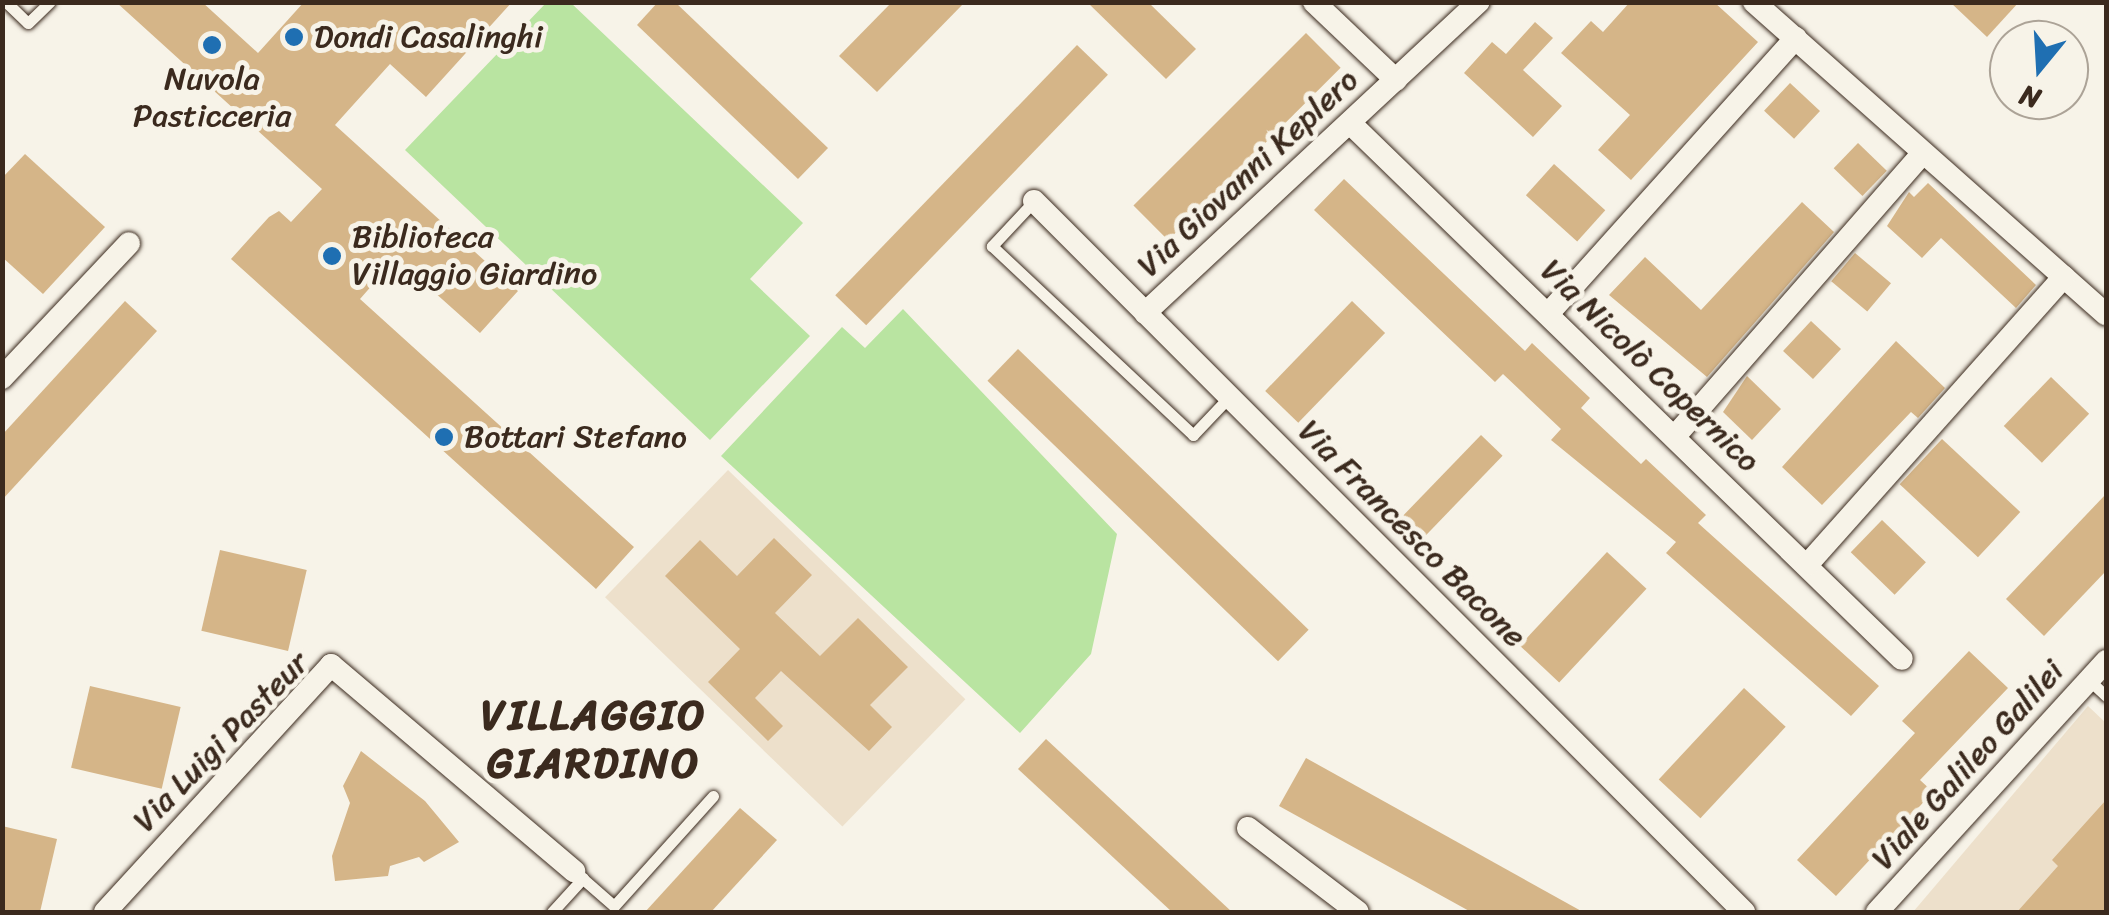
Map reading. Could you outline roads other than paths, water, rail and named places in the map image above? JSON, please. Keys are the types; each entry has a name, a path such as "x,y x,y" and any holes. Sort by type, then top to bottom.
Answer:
{"street":[{"name":"Via Giovanni Keplero","path":"1314,2 1396,80"},
{"name":"Via Giovanni Keplero","path":"1145,313 1479,2"},
{"path":"1754,2 2106,314"},
{"path":"1548,314 1796,38"},
{"name":"Via Nicolò Copernico","path":"1350,123 1676,435 1902,659"},
{"path":"1676,435 1923,152"},
{"name":"Via Francesco Bacone","path":"1034,201 1744,912"},
{"path":"2,378 129,243"},
{"path":"1807,565 2064,278"},
{"name":"Viale Galileo Galilei","path":"1877,912 2098,688 2106,661"},
{"name":"Via Luigi Pasteur","path":"105,912 331,665 578,875"},
{"path":"1248,828 1358,912"}],"lane":[{"path":"6,2 28,23 50,2"},
{"path":"1034,201 992,246 1193,435 1229,397"},
{"path":"552,912 578,875 614,906 713,796"}],"place":[{"name":"Dondi Casalinghi","path":"294,37"},
{"name":"Nuvola Pasticceria","path":"212,45"},
{"name":"Biblioteca Villaggio Giardino","path":"332,256"},
{"name":"Bottari Stefano","path":"444,437"}],"district":[{"name":"VILLAGGIO GIARDINO","path":"594,739"}]}
